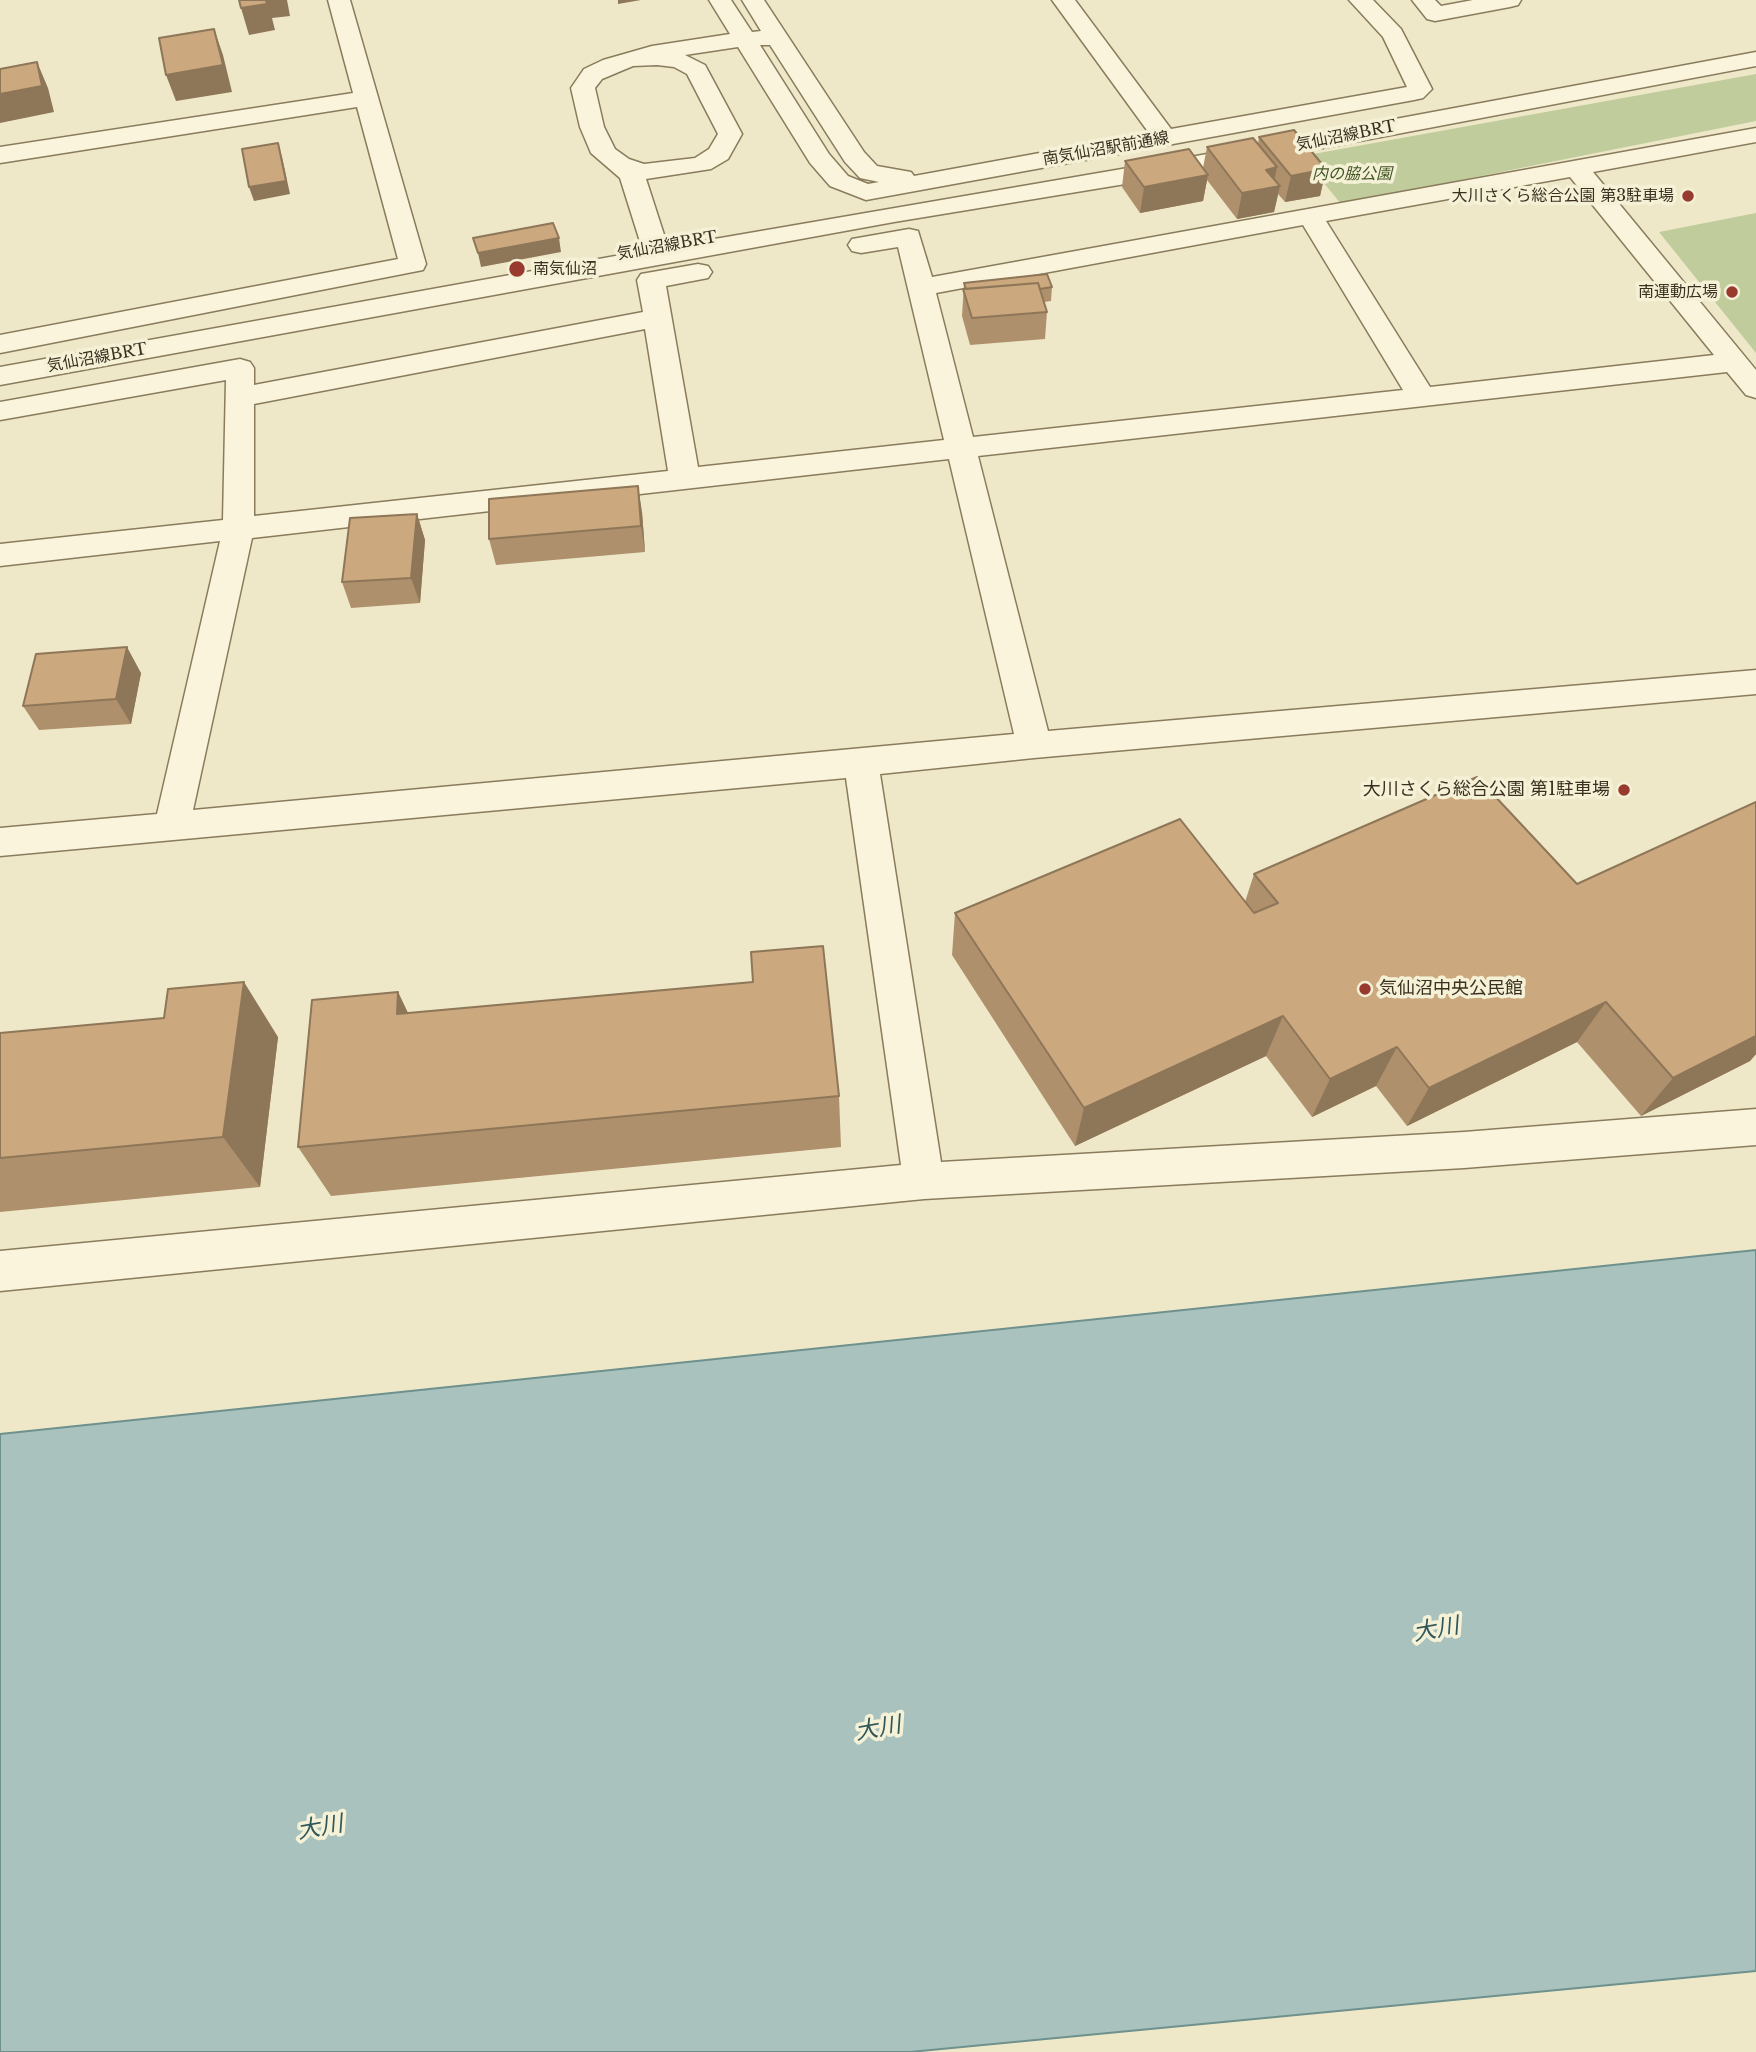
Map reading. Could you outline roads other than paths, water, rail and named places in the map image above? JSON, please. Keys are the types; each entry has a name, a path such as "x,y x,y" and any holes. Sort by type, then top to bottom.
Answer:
{"street":[{"path":"0,344 413,264 339,0"},
{"name":"南気仙沼駅前通線","path":"720,0 819,158 839,181 866,192 1379,92 1402,82 1375,33 1343,0"},
{"name":"南気仙沼駅前通線","path":"753,0 854,157 869,173 901,177 1414,93 1420,89 1393,34 1360,0"},
{"path":"1063,0 1162,135"},
{"path":"1423,0 1435,14 1510,0"},
{"path":"697,70 704,63 750,45 777,38"},
{"path":"657,252 634,189 632,176 604,153 592,127 583,88 593,74 652,53 750,45"},
{"path":"620,164 642,172 702,164 719,154 730,134 697,70 680,61 657,58 632,60"},
{"name":"気仙沼線BRT","path":"0,376 360,311 834,216 894,214 1180,167 1756,59"},
{"path":"0,155 366,98"},
{"path":"922,287 1756,135"},
{"path":"1576,168 1756,389"},
{"path":"634,189 644,177 661,170"},
{"path":"1310,216 1423,398"},
{"path":"685,480 650,281 909,237 1034,745"},
{"path":"240,397 657,318"},
{"path":"0,555 1735,362"},
{"path":"0,411 240,368 238,529 172,824"},
{"path":"0,842 1034,745 1756,682"},
{"path":"861,763 924,1181"},
{"path":"0,1270 924,1181 1464,1150 1756,1127"}],"water":[{"name":"大川","path":"1756,1250 1756,1971 910,2052 0,2052 0,1434"}],"place":[{"name":"大川さくら総合公園 第3駐車場","path":"1688,196"},
{"name":"南気仙沼","path":"517,269"},
{"name":"南運動広場","path":"1732,292"},
{"name":"大川さくら総合公園 第1駐車場","path":"1624,790"},
{"name":"気仙沼中央公民館","path":"1365,989"}],"park label":[{"name":"内の脇公園","path":"1352,174"}]}
